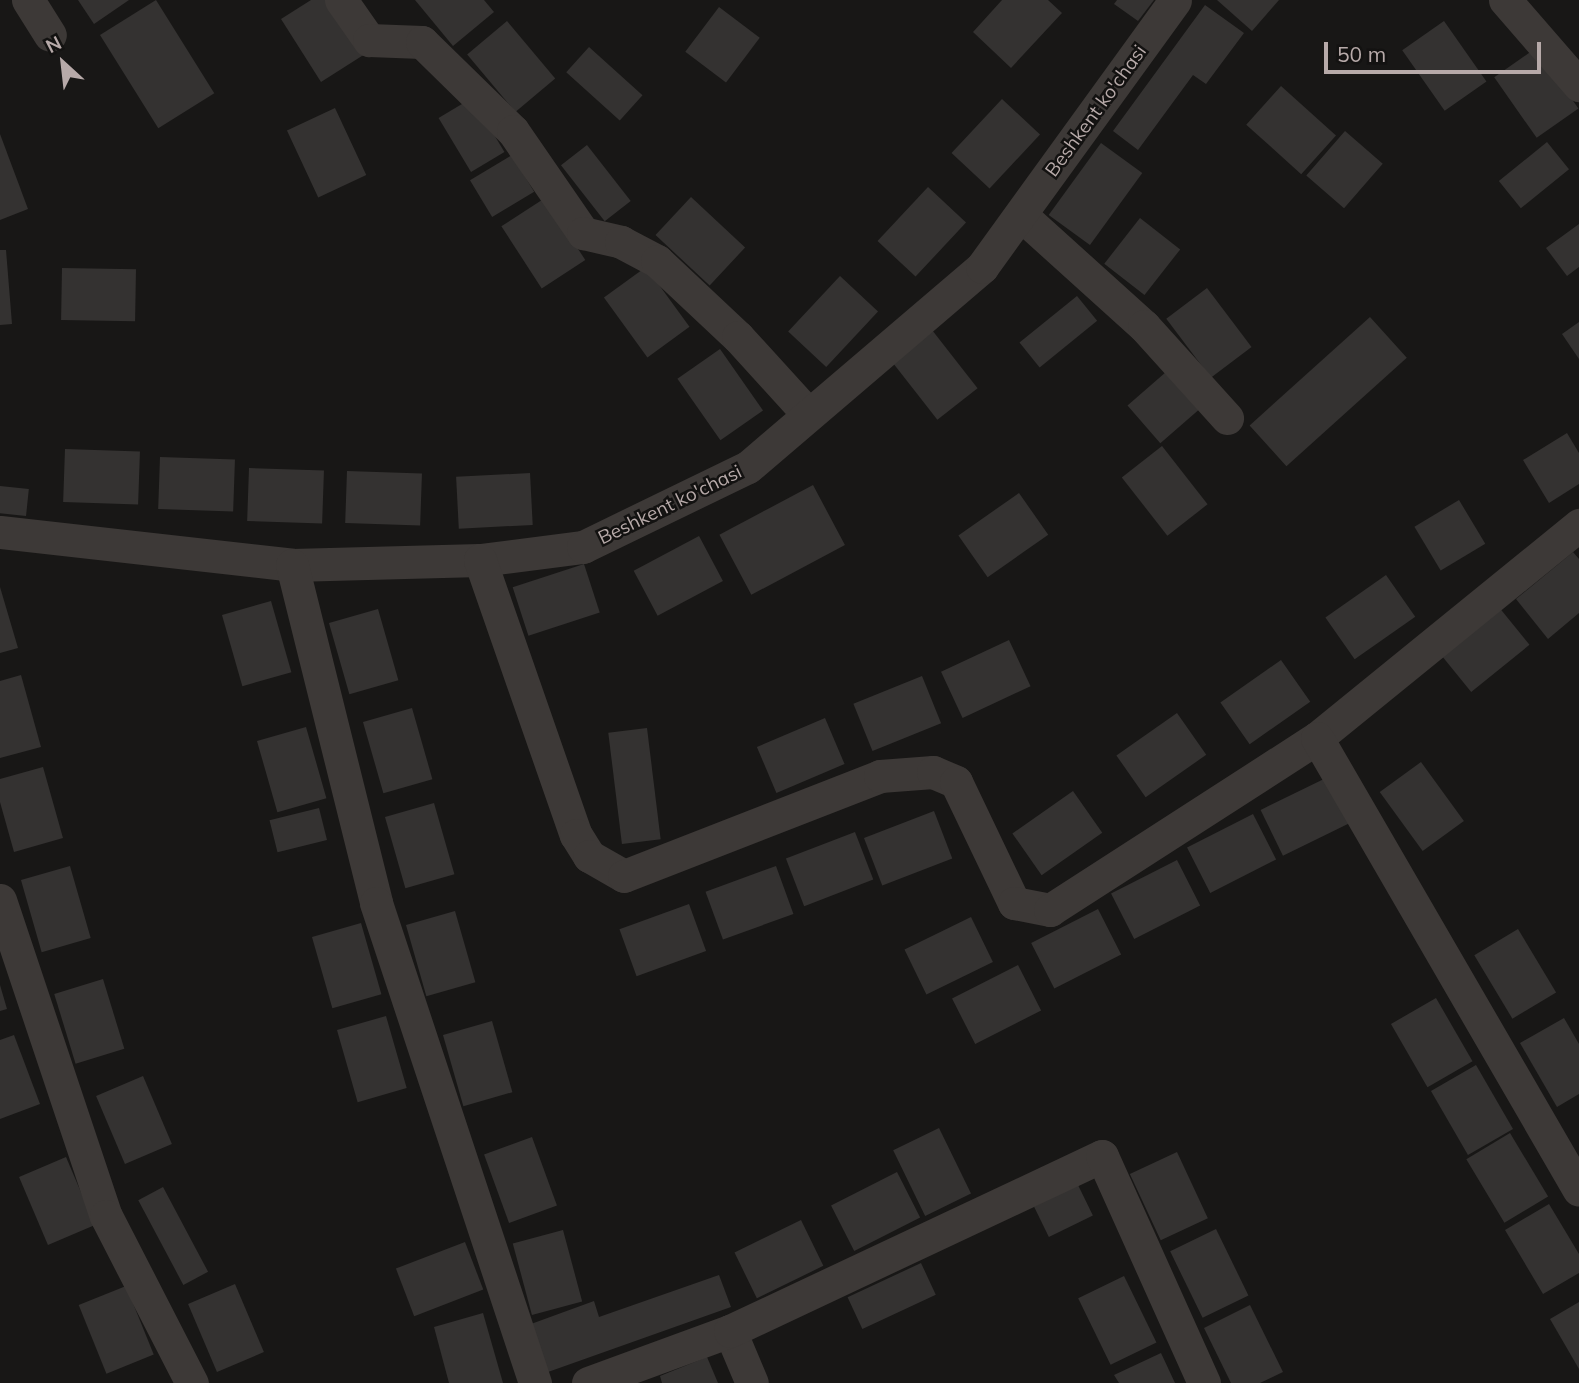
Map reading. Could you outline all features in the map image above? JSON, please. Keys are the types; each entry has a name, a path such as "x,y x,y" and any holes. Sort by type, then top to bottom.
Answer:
{"street":[{"path":"28,0 50,35"},
{"path":"341,0 369,40 422,42 513,131 583,233 621,242 657,261 738,337 809,415"},
{"name":"Beshkent ko'chasi","path":"0,532 292,565 480,559 583,547 748,467 982,267 1175,0"},
{"path":"1506,0 1579,85"},
{"path":"1021,215 1144,326 1227,418"},
{"path":"480,559 576,835 589,856 624,876 880,776 933,772 956,782 1013,904 1050,910 1317,738 1579,525"},
{"path":"292,565 376,903 535,1383"},
{"path":"1317,738 1579,1190"},
{"path":"0,900 106,1216 192,1383"},
{"path":"588,1383 730,1331 1102,1156 1204,1383"},
{"path":"730,1331 752,1383"}],"building":[{"path":"78,0 129,0 94,24"},
{"path":"156,0 214,93 158,128 100,35"},
{"path":"311,0 332,0 365,54 321,82 281,19"},
{"path":"415,0 484,0 494,12 453,46"},
{"path":"1002,0 1048,0 1062,13 1011,68 973,32"},
{"path":"1117,0 1154,0 1138,21 1114,4"},
{"path":"1217,0 1279,0 1252,31"},
{"path":"1205,5 1244,33 1206,84 1193,75 1138,150 1113,131"},
{"path":"719,7 760,38 726,82 685,52"},
{"path":"507,21 555,78 515,112 467,54"},
{"path":"1444,21 1486,82 1445,111 1402,50"},
{"path":"589,47 643,95 620,120 566,72"},
{"path":"1536,48 1578,109 1537,138 1494,77"},
{"path":"1281,86 1336,136 1301,174 1246,125"},
{"path":"472,98 504,152 471,172 439,118"},
{"path":"1002,99 1040,134 990,189 952,153"},
{"path":"335,108 366,175 318,197 287,130"},
{"path":"1345,131 1383,164 1344,208 1306,176"},
{"path":"0,134 28,209 0,220"},
{"path":"1547,142 1569,169 1521,208 1499,181"},
{"path":"1101,143 1142,173 1090,245 1049,215"},
{"path":"587,145 631,201 605,221 561,165"},
{"path":"512,155 534,192 492,217 470,180"},
{"path":"928,187 966,222 916,277 878,241"},
{"path":"691,197 745,247 710,285 656,235"},
{"path":"545,198 585,260 542,288 501,226"},
{"path":"1140,218 1180,249 1144,295 1104,264"},
{"path":"1579,224 1579,267 1567,276 1546,248"},
{"path":"0,250 6,250 12,324 0,325"},
{"path":"646,267 689,327 647,357 604,298"},
{"path":"62,268 136,269 135,321 61,320"},
{"path":"840,276 878,311 826,367 788,332"},
{"path":"1207,288 1252,347 1211,378 1166,319"},
{"path":"1077,296 1097,321 1040,367 1019,343"},
{"path":"1370,317 1407,358 1286,466 1250,425"},
{"path":"1579,322 1579,359 1562,334"},
{"path":"932,330 978,388 937,420 892,361"},
{"path":"720,349 763,410 720,440 677,379"},
{"path":"1166,372 1199,410 1160,443 1128,405"},
{"path":"1567,433 1579,453 1579,484 1549,503 1523,460"},
{"path":"1162,446 1208,504 1167,536 1122,477"},
{"path":"65,449 140,452 138,505 63,502"},
{"path":"160,457 235,460 233,512 158,509"},
{"path":"249,468 324,471 322,524 247,521"},
{"path":"347,471 422,474 420,526 345,523"},
{"path":"530,473 533,525 459,529 456,477"},
{"path":"813,485 845,545 751,595 719,535"},
{"path":"0,486 29,489 26,516 0,513"},
{"path":"1019,493 1048,535 988,577 958,535"},
{"path":"1459,500 1485,544 1441,570 1414,527"},
{"path":"699,536 723,581 658,616 634,571"},
{"path":"1573,552 1579,559 1579,613 1548,639 1516,599"},
{"path":"584,564 600,613 528,636 513,587"},
{"path":"1386,575 1415,617 1355,659 1325,617"},
{"path":"0,587 18,648 0,653"},
{"path":"271,601 291,672 242,686 222,615"},
{"path":"1498,606 1529,645 1471,692 1440,653"},
{"path":"378,609 398,680 349,694 329,623"},
{"path":"1009,640 1031,686 963,718 941,672"},
{"path":"1281,660 1310,702 1250,744 1220,702"},
{"path":"21,675 41,747 0,758 0,681"},
{"path":"922,676 941,723 872,751 853,704"},
{"path":"412,708 432,779 383,793 363,722"},
{"path":"1177,713 1206,755 1146,797 1116,755"},
{"path":"825,718 845,764 776,793 757,747"},
{"path":"306,727 326,798 277,812 257,741"},
{"path":"647,728 661,839 622,844 608,733"},
{"path":"1421,762 1464,821 1423,851 1380,792"},
{"path":"43,767 63,838 14,852 0,802 0,779"},
{"path":"1328,777 1350,823 1283,856 1261,810"},
{"path":"1073,791 1102,833 1042,875 1012,833"},
{"path":"434,803 454,874 405,888 385,817"},
{"path":"319,808 327,840 277,852 270,820"},
{"path":"934,811 952,859 882,885 864,838"},
{"path":"1253,814 1276,859 1210,893 1187,848"},
{"path":"855,832 873,880 804,906 786,859"},
{"path":"1177,860 1200,905 1134,939 1111,894"},
{"path":"70,866 91,938 42,952 21,880"},
{"path":"776,866 793,914 723,940 706,892"},
{"path":"689,904 706,951 637,976 619,929"},
{"path":"1098,909 1121,954 1054,988 1031,943"},
{"path":"455,911 475,982 426,996 406,925"},
{"path":"971,917 993,962 926,994 904,949"},
{"path":"361,923 381,994 332,1008 312,937"},
{"path":"1518,929 1556,992 1512,1019 1474,955"},
{"path":"1018,965 1041,1010 975,1044 952,999"},
{"path":"103,979 124,1049 76,1064 54,994"},
{"path":"0,985 7,1009 0,1011"},
{"path":"1436,998 1472,1061 1427,1087 1391,1024"},
{"path":"386,1016 407,1088 358,1102 337,1030"},
{"path":"1564,1018 1579,1044 1579,1094 1557,1107 1520,1043"},
{"path":"492,1021 512,1092 463,1106 443,1035"},
{"path":"14,1035 40,1104 0,1119 0,1040"},
{"path":"1476,1065 1513,1129 1468,1155 1431,1091"},
{"path":"143,1076 172,1144 125,1164 96,1096"},
{"path":"939,1128 971,1194 925,1216 893,1150"},
{"path":"1510,1133 1548,1196 1504,1223 1466,1159"},
{"path":"532,1137 557,1206 509,1223 484,1154"},
{"path":"1177,1152 1208,1218 1161,1240 1130,1174"},
{"path":"66,1157 95,1225 48,1245 19,1177"},
{"path":"897,1172 920,1217 854,1251 831,1206"},
{"path":"1078,1185 1093,1216 1049,1237 1034,1206"},
{"path":"163,1187 208,1272 183,1285 138,1200"},
{"path":"1549,1204 1579,1254 1579,1273 1543,1294 1505,1230"},
{"path":"801,1220 823,1266 757,1298 734,1252"},
{"path":"1216,1229 1248,1296 1203,1318 1170,1251"},
{"path":"563,1230 582,1301 532,1315 513,1243"},
{"path":"465,1242 483,1290 414,1316 396,1269"},
{"path":"921,1263 936,1295 862,1329 848,1297"},
{"path":"719,1275 731,1307 548,1372 531,1324 594,1301 599,1317"},
{"path":"1124,1276 1156,1343 1111,1365 1078,1298"},
{"path":"235,1284 264,1352 217,1372 188,1304"},
{"path":"126,1286 154,1355 106,1374 79,1305"},
{"path":"1579,1302 1579,1369 1550,1319"},
{"path":"1250,1305 1283,1372 1260,1383 1231,1383 1204,1328"},
{"path":"483,1313 503,1383 449,1383 434,1327"},
{"path":"1161,1353 1175,1383 1119,1383 1114,1375"},
{"path":"707,1357 718,1383 662,1383 660,1376"}]}
